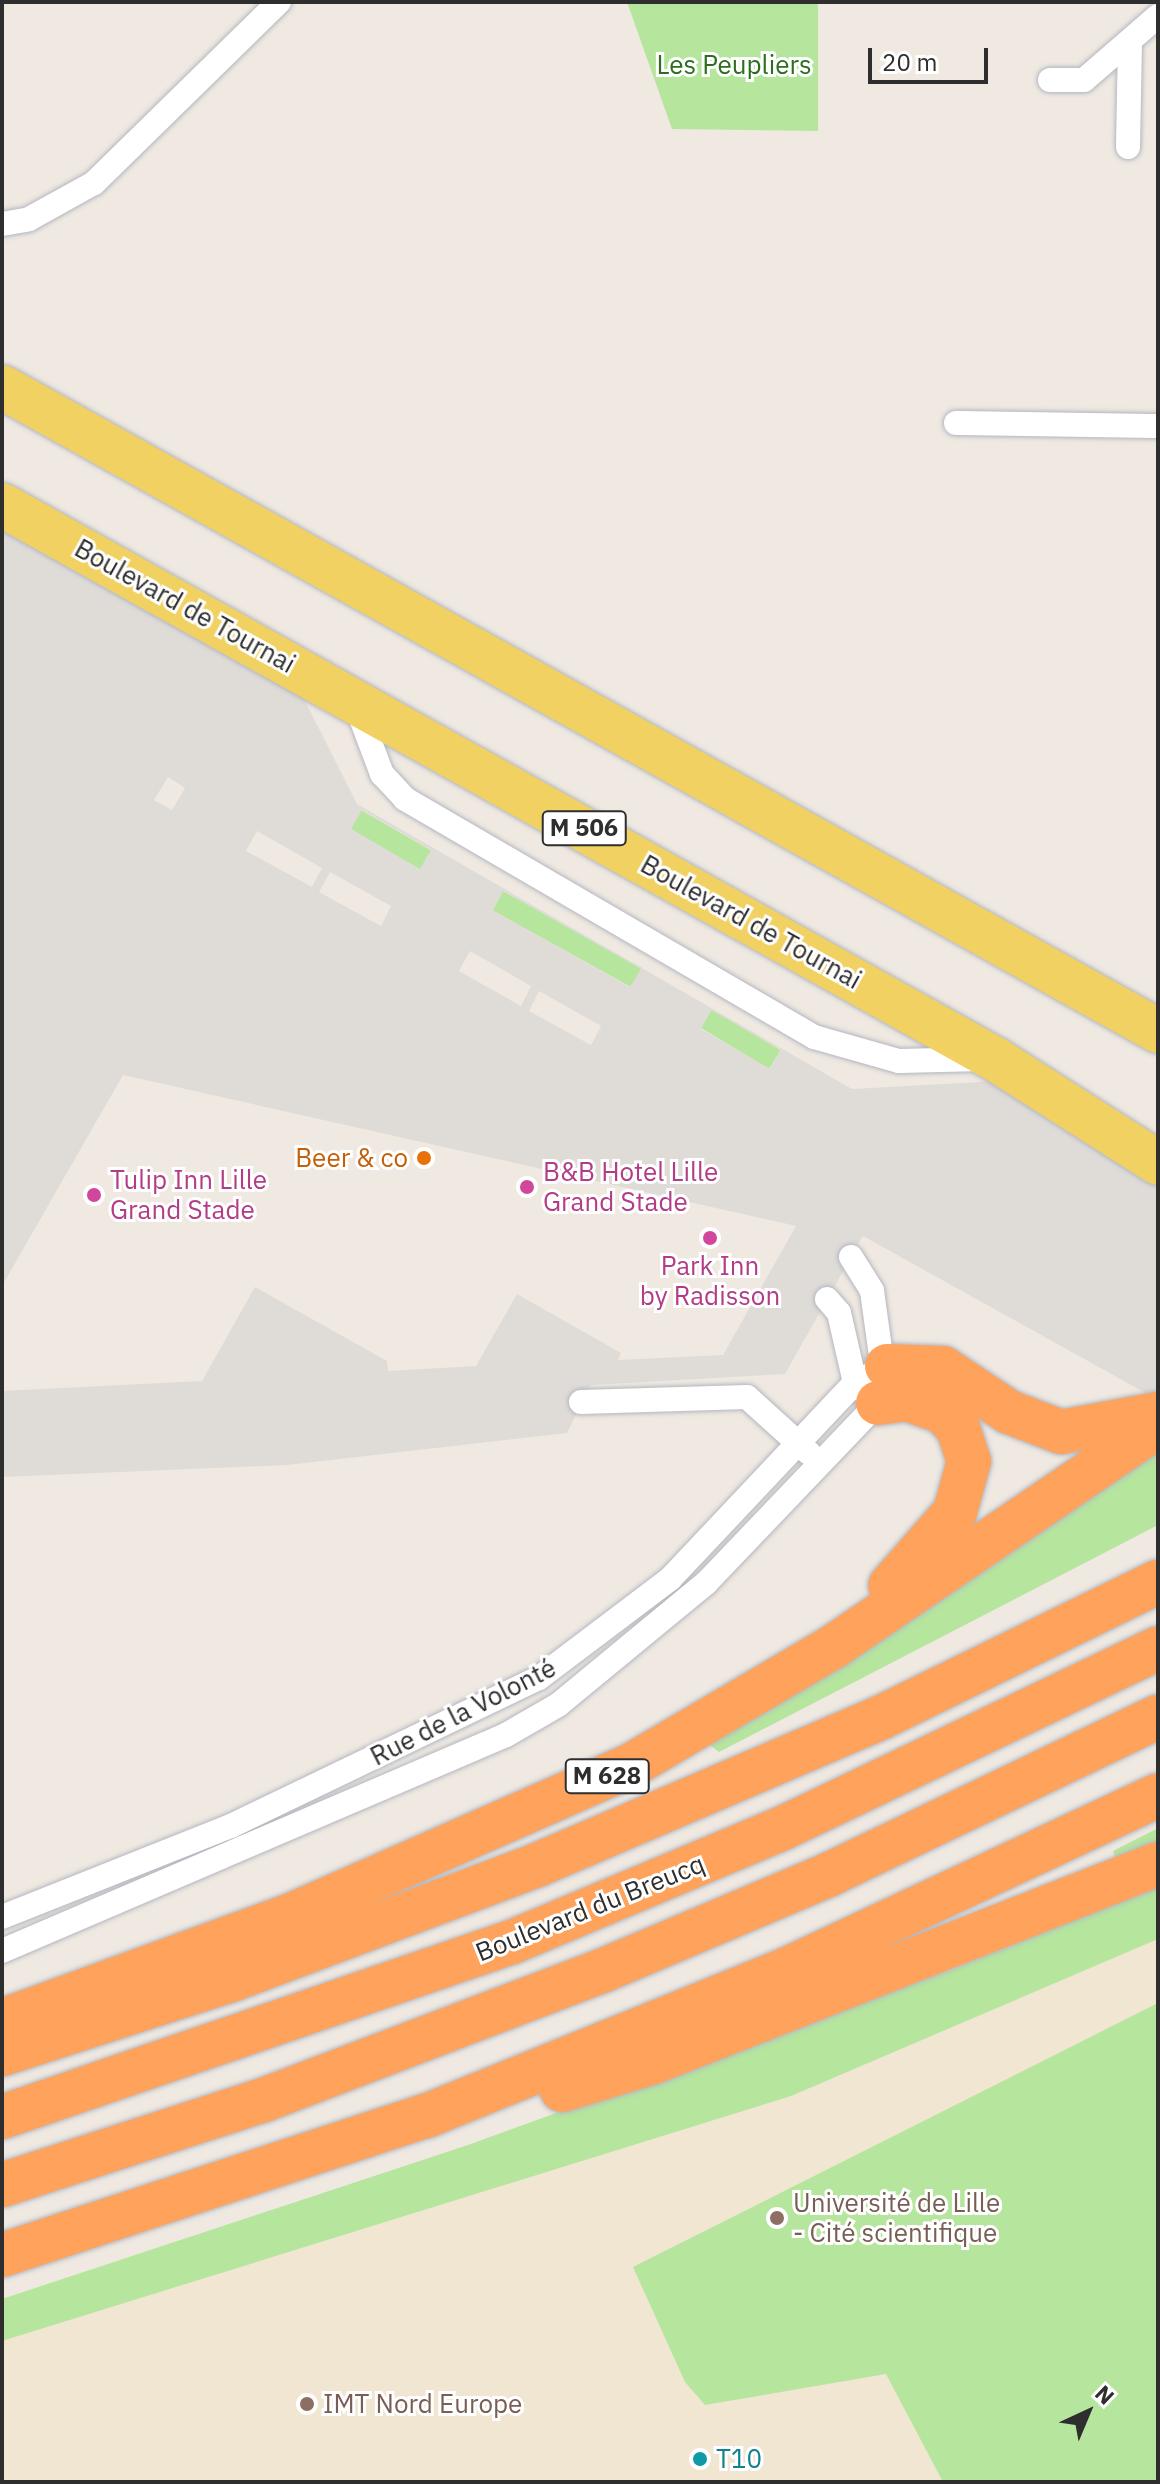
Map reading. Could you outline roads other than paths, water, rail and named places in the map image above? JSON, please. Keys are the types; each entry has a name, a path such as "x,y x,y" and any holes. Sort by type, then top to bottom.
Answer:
{"highway":[{"path":"873,1384 943,1368 1051,1430"},
{"path":"873,1384 943,1412 965,1445 968,1476"},
{"path":"833,1647 935,1539 968,1476 1007,1439 1158,1414"},
{"name":"M 628","path":"2,2021 170,1964 515,1820 632,1765 833,1647 1158,1426"},
{"name":"M 628","path":"2,2054 234,1979 537,1865 880,1718 1158,1582"},
{"name":"Boulevard du Breucq","path":"2,2117 243,2038 648,1887 1158,1648"},
{"path":"2,2185 261,2101 588,1977 830,1874 1158,1717"},
{"path":"2,2255 290,2165 781,1972 1158,1795"},
{"path":"290,2165 397,2141 651,2063 1158,1864"}],"main road":[{"path":"2,387 1158,1031"},
{"name":"Boulevard de Tournai","path":"2,505 995,1059 1158,1163"}],"lane":[{"path":"2,224 29,219 94,183 279,2"},
{"path":"1050,80 1084,80 1130,44 1158,16"},
{"path":"1128,147 1130,44"},
{"path":"956,423 1158,426"},
{"path":"354,699 382,774 405,799 814,1037 899,1061 995,1059"},
{"path":"851,1257 872,1291 873,1384"},
{"path":"827,1299 839,1313 873,1384"},
{"name":"Rue de la Volonté","path":"2,1917 231,1826 539,1678 670,1579 801,1443 873,1384"},
{"name":"Rue de la Volonté","path":"2,1951 506,1735 558,1705 706,1583 818,1464 873,1384"},
{"path":"581,1402 747,1397 801,1443 818,1464"}],"place":[{"name":"Beer & co","path":"424,1158"},
{"name":"B&B Hotel Lille Grand Stade","path":"527,1187"},
{"name":"Tulip Inn Lille Grand Stade","path":"94,1195"},
{"name":"Park Inn by Radisson","path":"710,1238"},
{"name":"Université de Lille ‐ Cité scientifique","path":"777,2218"},
{"name":"IMT Nord Europe","path":"307,2404"},
{"name":"T10","path":"700,2459"}],"park label":[{"name":"Les Peupliers","path":"734,65"}]}
